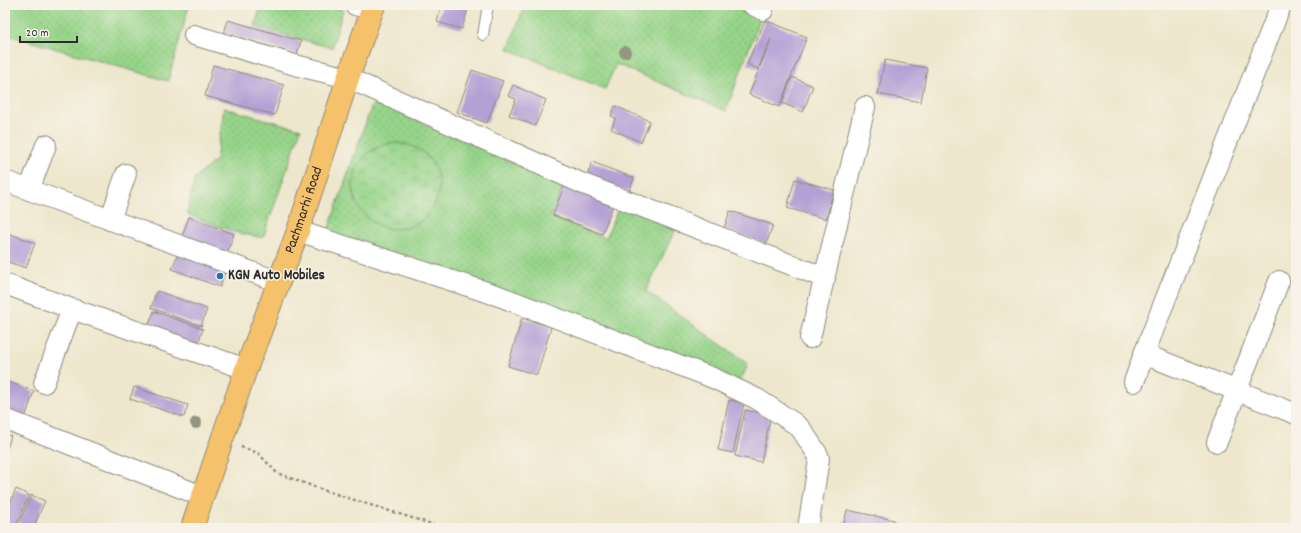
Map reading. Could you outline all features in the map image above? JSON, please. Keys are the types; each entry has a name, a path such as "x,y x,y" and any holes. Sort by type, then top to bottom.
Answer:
{"main road":[{"name":"Pachmarhi Road","path":"192,528 246,369 298,231 348,78 367,7"}],"street":[{"path":"1134,382 1281,5"},
{"path":"194,35 295,65 348,78 581,183 825,278"},
{"path":"810,338 865,107"},
{"path":"29,190 46,145"},
{"path":"110,220 126,174"},
{"path":"5,181 279,282"},
{"path":"298,231 499,296 713,378 758,399 801,429 820,460 808,528"},
{"path":"1217,442 1279,281"},
{"path":"5,284 72,309 246,369"},
{"path":"44,384 72,309"},
{"path":"1144,354 1296,414"},
{"path":"5,419 202,496"}],"lane":[{"path":"483,35 488,5"}],"path":[{"path":"222,440 258,453 277,473 326,491 444,528"}],"green space":[{"path":"5,5 189,6 168,81 5,34"},
{"path":"261,5 325,5 343,10 332,48 255,26"},
{"path":"525,5 726,5 760,19 726,111 616,64 605,89 508,49"},
{"path":"377,104 461,139 563,186 551,217 606,238 620,204 677,226 646,291 748,364 739,385 326,236 372,105"},
{"path":"224,108 301,129 263,238 234,232 187,214 195,178 216,160"},
{"path":"396,143 412,146 420,150 432,162 436,170 439,186 436,202 432,210 420,222 412,226 396,229 380,226 372,222 360,210 356,202 353,186 356,170 360,162 372,150 380,146"}],"building":[{"path":"243,5 258,5 256,9"},
{"path":"442,5 469,5 462,29 437,22"},
{"path":"228,20 301,41 297,55 224,33"},
{"path":"765,20 807,37 779,107 749,94 771,39 758,69 747,64"},
{"path":"885,60 927,68 921,102 878,94"},
{"path":"213,65 284,85 275,115 205,96"},
{"path":"472,70 503,81 487,123 457,112"},
{"path":"792,77 813,86 803,112 782,103"},
{"path":"513,85 546,100 535,126 509,115 516,99 508,96"},
{"path":"615,106 650,121 641,142 611,129 616,118 611,116"},
{"path":"592,162 634,178 629,192 587,176"},
{"path":"795,179 834,190 826,219 787,208"},
{"path":"564,186 613,205 602,234 553,215"},
{"path":"730,211 773,225 766,244 724,229"},
{"path":"189,217 234,234 226,256 181,239"},
{"path":"5,232 35,243 26,268 5,261"},
{"path":"180,248 227,266 220,287 172,269"},
{"path":"157,291 207,309 201,326 151,308"},
{"path":"154,311 203,329 196,348 147,330"},
{"path":"522,318 551,327 537,375 508,366"},
{"path":"5,381 34,391 24,421 5,415"},
{"path":"134,387 188,405 184,417 130,399"},
{"path":"729,400 744,403 733,453 718,450"},
{"path":"745,410 771,415 761,462 735,456"},
{"path":"5,434 11,436 5,455"},
{"path":"16,489 29,495 15,528 5,528 5,515"},
{"path":"31,495 45,501 33,528 17,528"},
{"path":"847,510 894,520 892,528 843,528"}],"place":[{"name":"KGN Auto Mobiles","path":"220,276"}]}
